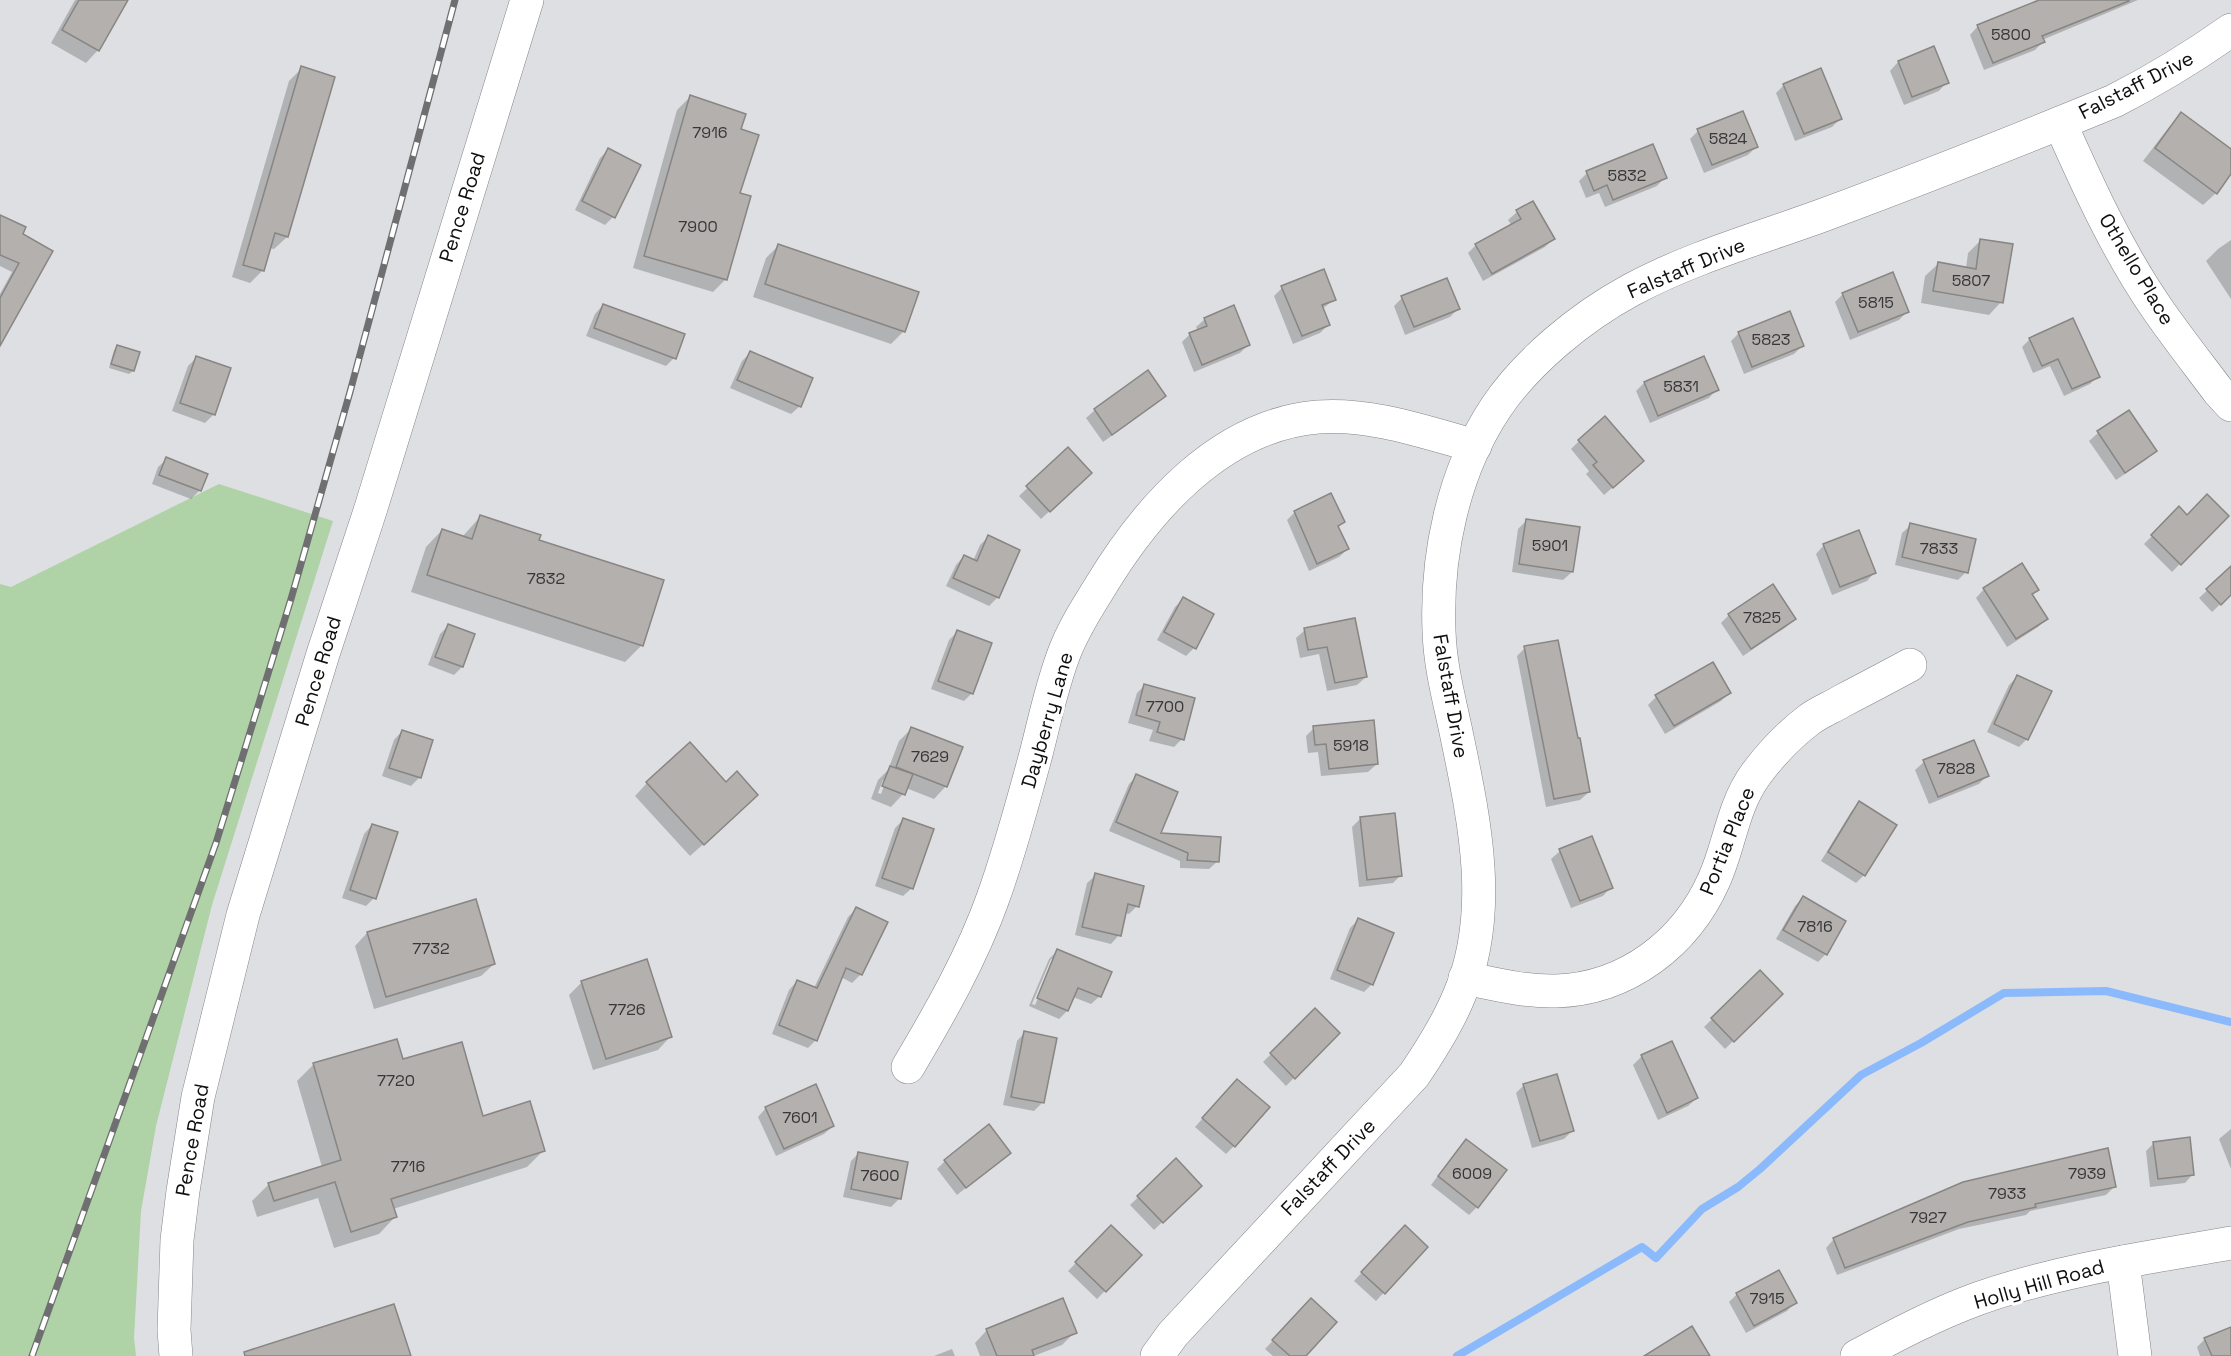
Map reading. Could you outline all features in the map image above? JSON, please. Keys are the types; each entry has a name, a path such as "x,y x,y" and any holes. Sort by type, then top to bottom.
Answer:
{"street":[{"name":"Pence Road","path":"176,1356 174,1330 177,1240 185,1179 198,1097 243,915 526,0"},
{"name":"Falstaff Drive","path":"1157,1356 1173,1334 1414,1075 1441,1034 1460,994 1474,943 1479,863 1472,812 1443,671 1439,620 1440,581 1446,537 1460,483 1475,446 1495,408 1553,345 1588,317 1629,291 1666,273 1830,212 2114,101 2150,83 2231,30"},
{"name":"Othello Place","path":"2060,123 2085,180 2129,262 2156,306 2231,405"},
{"name":"Dayberry Lane","path":"908,1067 959,976 993,900 1017,826 1054,681 1066,648 1081,617 1121,551 1155,509 1182,483 1213,459 1244,439 1280,424 1318,417 1356,418 1396,424 1475,446"},
{"name":"Portia Place","path":"1465,978 1514,988 1554,992 1579,989 1627,973 1657,956 1698,912 1715,878 1731,823 1743,796 1755,775 1773,753 1811,718 1910,664"},
{"name":"Holly Hill Road","path":"1857,1356 1908,1330 1976,1300 2085,1268 2231,1243"},
{"path":"2123,1262 2135,1356"}],"green space":[{"path":"219,484 333,521 212,905 156,1126 141,1211 134,1338 136,1356 0,1356 0,584 11,587"}],"building":[{"path":"79,0 128,0 99,51 62,30"},
{"path":"2039,0 2129,1 2042,36 2045,42 1993,63 1977,25"},
{"path":"1934,46 1949,83 1912,97 1898,61"},
{"path":"301,66 335,77 288,237 275,233 264,271 243,265"},
{"path":"1821,68 1842,119 1804,134 1783,84"},
{"path":"690,95 746,114 741,129 759,135 740,193 751,196 727,280 644,256"},
{"path":"1743,111 1758,147 1712,165 1697,129"},
{"path":"2181,112 2231,149 2231,174 2217,194 2155,148"},
{"path":"1653,144 1667,178 1613,200 1607,185 1594,191 1586,171"},
{"path":"608,148 641,165 615,218 582,201"},
{"path":"1533,201 1555,239 1492,274 1475,244 1521,219 1516,210"},
{"path":"0,215 26,227 23,234 53,251 0,346 0,298 19,263 0,255"},
{"path":"1980,239 2013,244 2003,303 1933,291 1938,262 1976,269"},
{"path":"778,244 919,292 905,332 765,284"},
{"path":"1324,269 1336,300 1322,305 1330,325 1302,336 1281,286"},
{"path":"1893,272 1909,312 1858,332 1842,293"},
{"path":"1447,278 1460,309 1414,327 1401,296"},
{"path":"603,304 685,334 676,359 594,328"},
{"path":"1234,305 1250,345 1202,365 1189,333 1207,326 1204,318"},
{"path":"1790,311 1804,346 1752,367 1738,332"},
{"path":"2073,318 2100,377 2072,389 2058,359 2042,366 2029,338"},
{"path":"117,345 140,352 134,371 111,364"},
{"path":"750,351 813,378 801,407 737,380"},
{"path":"196,356 231,368 215,415 180,403"},
{"path":"1704,356 1719,390 1658,416 1644,382"},
{"path":"1148,370 1166,396 1112,435 1094,409"},
{"path":"2129,410 2157,451 2125,473 2097,431"},
{"path":"1605,416 1644,461 1613,488 1593,465 1597,462 1578,440"},
{"path":"1068,447 1092,473 1050,512 1026,486"},
{"path":"166,457 208,474 201,491 159,475"},
{"path":"1331,493 1345,522 1338,526 1349,549 1317,564 1294,511"},
{"path":"2207,494 2229,516 2181,565 2151,535 2179,506 2187,515"},
{"path":"480,515 541,535 539,540 664,580 643,646 427,575 442,529 472,539"},
{"path":"1526,519 1580,527 1573,572 1519,564"},
{"path":"1910,523 1976,539 1968,573 1902,557"},
{"path":"1859,530 1876,573 1840,587 1823,544"},
{"path":"988,535 1020,550 999,598 953,578 964,555 977,561"},
{"path":"2022,563 2039,590 2032,594 2048,619 2016,639 1983,588"},
{"path":"2231,566 2231,595 2221,605 2206,589"},
{"path":"1773,584 1796,619 1751,649 1728,614"},
{"path":"1183,597 1214,614 1196,649 1164,632"},
{"path":"1355,618 1367,677 1335,683 1327,647 1308,650 1304,628"},
{"path":"448,624 475,634 463,667 435,657"},
{"path":"957,630 992,643 973,694 938,681"},
{"path":"1558,640 1590,792 1554,799 1524,646"},
{"path":"1713,662 1731,693 1674,726 1655,695"},
{"path":"2017,675 2052,691 2028,740 1994,724"},
{"path":"1144,684 1195,698 1184,740 1157,732 1160,722 1136,715"},
{"path":"1374,720 1378,764 1329,769 1326,744 1315,745 1313,726"},
{"path":"911,727 963,747 947,787 896,767"},
{"path":"402,730 433,740 421,778 389,768"},
{"path":"1974,740 1989,776 1938,797 1923,760"},
{"path":"690,742 726,782 737,771 758,795 704,845 646,782"},
{"path":"890,766 913,774 905,795 882,786"},
{"path":"1136,774 1178,792 1161,833 1221,837 1219,862 1187,860 1188,853 1116,822"},
{"path":"1859,801 1897,825 1865,876 1828,852"},
{"path":"1395,813 1402,876 1367,880 1360,817"},
{"path":"903,818 934,829 913,889 882,878"},
{"path":"372,824 398,832 376,899 350,890"},
{"path":"1592,836 1613,888 1580,901 1559,849"},
{"path":"1095,873 1144,886 1139,907 1128,904 1121,936 1082,927"},
{"path":"1803,896 1846,921 1827,955 1783,930"},
{"path":"476,899 495,964 386,997 367,932"},
{"path":"856,907 888,922 862,975 846,968 817,1041 779,1025 797,980 817,988"},
{"path":"1358,918 1394,933 1373,985 1337,970"},
{"path":"1057,949 1112,972 1101,997 1078,988 1068,1011 1037,998"},
{"path":"647,959 672,1037 606,1059 581,981"},
{"path":"1760,970 1783,994 1734,1042 1711,1018"},
{"path":"1315,1008 1340,1033 1295,1079 1270,1053"},
{"path":"1024,1031 1057,1038 1044,1103 1011,1097"},
{"path":"397,1039 403,1059 462,1042 483,1116 530,1101 545,1151 391,1199 397,1217 351,1232 335,1182 274,1201 268,1183 341,1160 313,1063"},
{"path":"1672,1041 1698,1098 1667,1113 1641,1055"},
{"path":"1557,1074 1574,1131 1540,1141 1523,1084"},
{"path":"1237,1079 1270,1107 1235,1147 1202,1118"},
{"path":"816,1084 834,1126 784,1149 765,1107"},
{"path":"989,1124 1011,1153 966,1188 944,1160"},
{"path":"2190,1137 2194,1175 2158,1179 2153,1142"},
{"path":"1466,1139 1507,1170 1478,1208 1438,1176"},
{"path":"2108,1148 2116,1187 2035,1204 2036,1207 1968,1222 1845,1268 1833,1238 1963,1182"},
{"path":"858,1152 908,1162 901,1199 851,1189"},
{"path":"1176,1158 1202,1186 1163,1223 1137,1196"},
{"path":"1111,1225 1142,1255 1106,1292 1075,1262"},
{"path":"1405,1225 1428,1247 1385,1294 1361,1272"},
{"path":"1779,1270 1797,1303 1754,1326 1736,1293"},
{"path":"1063,1298 1077,1333 1032,1350 1034,1356 997,1356 986,1329"},
{"path":"1311,1298 1337,1322 1306,1356 1290,1356 1272,1340"},
{"path":"394,1304 411,1356 245,1356 244,1352"},
{"path":"1692,1326 1710,1356 1644,1356"},
{"path":"2231,1327 2231,1356 2212,1356 2204,1338"}],"waterway":[{"path":"1457,1356 1642,1247 1656,1258 1702,1209 1738,1187 1760,1169 1861,1075 1921,1043 2004,993 2106,991 2231,1022"}],"railway":[{"path":"32,1356 216,843 291,599 350,392 455,0"}]}
